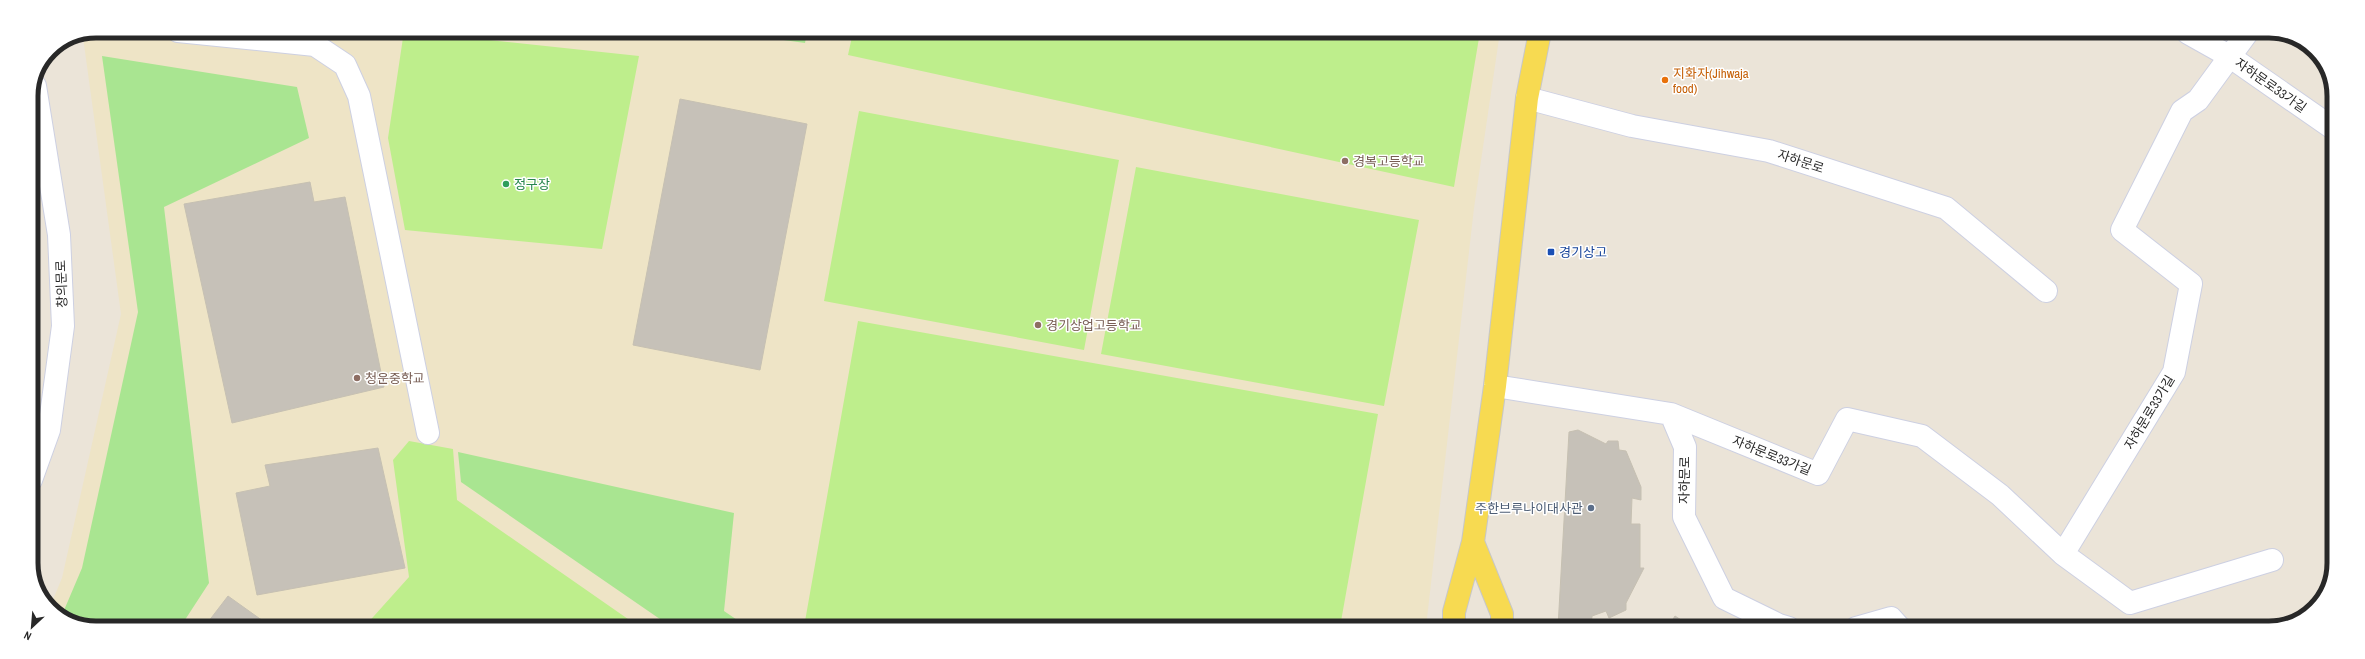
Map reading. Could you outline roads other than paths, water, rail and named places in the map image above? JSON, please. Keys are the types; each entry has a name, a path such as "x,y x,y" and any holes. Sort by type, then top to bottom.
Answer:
{"main road":[{"path":"1454,621 1454,612 1473,542 1495,386 1527,98 1539,38"},
{"path":"1473,542 1502,614 1502,621"}],"street":[{"path":"246,38 315,45 345,65 359,96 428,434"},
{"path":"2197,38 2229,56"},
{"name":"자하문로33가길","path":"2063,554 2174,372 2191,284 2122,230 2182,111 2198,100 2243,38"},
{"name":"자하문로33가길","path":"2229,56 2327,124"},
{"name":"자하문로","path":"1527,98 1632,126 1769,151 1946,208 2046,291"},
{"name":"창의문로","path":"38,105 59,235 63,326 49,430 38,461"},
{"path":"1495,386 1671,414"},
{"name":"자하문로","path":"1671,414 1685,447 1684,517 1724,598 1771,621"},
{"name":"자하문로33가길","path":"1671,414 1818,474 1847,419 1922,436 2000,495 2063,554 2130,603 2272,560"},
{"path":"1880,621 1891,618 1894,621"}],"place":[{"name":"지화자(Jihwaja food)","path":"1665,80"},
{"name":"경복고등학교","path":"1345,161"},
{"name":"정구장","path":"506,184"},
{"name":"경기상고","path":"1551,252"},
{"name":"경기상업고등학교","path":"1038,325"},
{"name":"청운중학교","path":"357,378"},
{"name":"주한브루나이대사관","path":"1591,508"}]}
